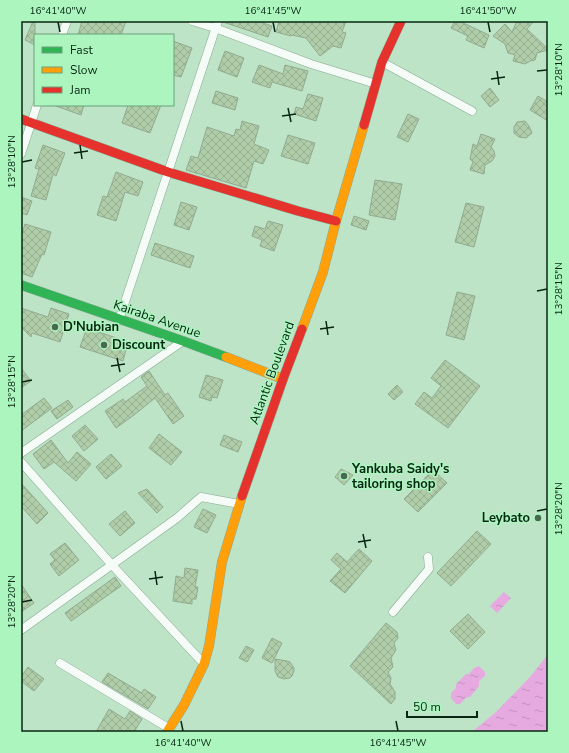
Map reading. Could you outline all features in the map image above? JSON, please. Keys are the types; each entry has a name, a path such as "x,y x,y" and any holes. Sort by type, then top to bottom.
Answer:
{"street":[{"path":"62,34 67,21"},
{"path":"192,21 216,25 310,64 376,84"},
{"name":"Atlantic Boulevard","path":"169,730 184,705 204,664 209,646 222,562 239,504 323,272 336,221 382,62 401,21"},
{"path":"119,320 216,25"},
{"path":"382,62 472,111"},
{"path":"21,154 37,106"},
{"path":"21,119 168,172 298,212 336,221"},
{"name":"Kairaba Avenue","path":"21,285 183,341 283,379"},
{"path":"21,453 183,341"},
{"path":"21,462 112,565 204,664"},
{"path":"21,630 177,518 201,497 239,504"},
{"path":"393,612 430,568 428,557"},
{"path":"60,662 169,730"}],"water":[{"path":"504,592 511,598 497,613 490,606"},
{"path":"548,654 548,732 472,732 496,712 531,676"},
{"path":"479,666 485,672 485,676 479,681 479,686 470,697 466,698 460,704 456,704 451,698 451,693 456,688 456,684 466,674 469,674 474,668"}],"building":[{"path":"33,21 35,21 34,44 25,40"},
{"path":"82,21 126,21 121,34 78,34"},
{"path":"223,21 257,21 272,26 268,37"},
{"path":"279,21 346,21 342,32 346,33 341,48 333,46 320,56 306,38 276,32"},
{"path":"455,21 459,21 489,35 484,48 466,40 468,36 451,28"},
{"path":"517,21 534,21 527,29 548,49 537,53 535,60 525,64 513,61 515,55 508,53 505,44 493,36 505,24 512,32"},
{"path":"174,41 192,48 181,77 174,75"},
{"path":"225,51 244,58 237,77 218,70"},
{"path":"259,65 283,74 285,65 308,71 302,91 272,82 270,88 252,82"},
{"path":"490,88 499,100 490,107 481,96"},
{"path":"216,91 238,98 235,110 212,103"},
{"path":"308,94 323,98 316,121 294,114 296,107 303,109"},
{"path":"538,96 548,102 548,121 530,110"},
{"path":"56,106 84,106 81,115"},
{"path":"128,106 161,106 150,133 122,123"},
{"path":"408,114 419,119 408,142 397,137"},
{"path":"242,121 259,126 254,144 269,150 263,164 254,161 246,188 186,170 191,156 198,158 207,127 234,136 236,129 240,130"},
{"path":"525,121 532,133 526,138 519,137 514,133 514,127 517,122"},
{"path":"481,134 495,139 491,147 495,156 492,161 485,165 484,174 470,170 473,162 470,159 473,144 477,146"},
{"path":"288,135 315,143 308,164 281,156"},
{"path":"43,145 65,153 56,176 53,174 46,200 31,196 39,169 35,168"},
{"path":"116,172 143,182 138,196 125,192 116,221 97,215 103,196 107,197"},
{"path":"375,180 402,184 395,220 369,215"},
{"path":"21,197 32,201 27,215 21,213"},
{"path":"181,202 197,207 189,230 174,225"},
{"path":"466,203 484,207 474,247 455,242"},
{"path":"354,216 369,221 366,230 351,225"},
{"path":"268,221 283,225 274,251 260,246 262,240 252,236 255,226 265,229"},
{"path":"25,224 51,232 44,255 42,254 32,277 21,273 21,237"},
{"path":"155,243 194,256 190,268 151,255"},
{"path":"457,292 475,296 464,340 446,335"},
{"path":"21,308 48,317 51,308 69,314 60,342 32,333 31,337 21,327"},
{"name":"Discount","path":"87,328 128,342 123,361 80,347"},
{"path":"445,360 480,386 448,428 415,404 424,392 432,398 441,386 431,378"},
{"path":"21,368 31,381 21,388"},
{"path":"149,371 165,395 168,393 184,416 173,424 155,398 116,428 105,411 123,399 125,402 147,386 141,377"},
{"path":"206,375 223,380 217,398 212,397 211,401 199,397"},
{"path":"397,385 403,392 394,400 388,394"},
{"path":"44,398 52,408 21,431 21,415"},
{"path":"68,400 73,407 57,419 51,411"},
{"path":"85,425 98,439 84,451 72,436"},
{"path":"159,434 182,452 171,465 149,448"},
{"path":"224,435 242,442 238,452 220,445"},
{"path":"51,440 68,463 77,452 91,464 76,481 54,462 44,469 33,454"},
{"path":"111,454 122,466 106,479 96,467"},
{"name":"Yankuba Saidy's tailoring shop","path":"341,469 353,475 344,485 335,477"},
{"path":"433,470 447,483 418,512 404,499"},
{"path":"21,483 48,513 37,524 21,506"},
{"path":"147,489 163,507 157,513 138,493"},
{"path":"203,509 216,515 207,533 194,527"},
{"path":"125,511 135,523 120,536 109,524"},
{"path":"477,531 491,544 451,586 437,573"},
{"path":"65,543 79,560 59,576 50,564 55,560 50,554"},
{"path":"359,549 372,561 345,593 330,581 341,569 331,560 337,553 347,562"},
{"path":"185,568 198,570 195,587 198,587 196,599 192,599 192,604 173,601 176,576 184,578"},
{"path":"115,577 121,586 71,621 65,613"},
{"path":"21,584 34,603 21,612"},
{"path":"468,614 485,632 468,649 450,631"},
{"path":"386,623 397,632 398,638 394,643 396,650 391,658 393,667 388,672 391,678 390,684 395,692 395,699 391,704 350,666"},
{"path":"272,638 282,643 272,663 262,658"},
{"path":"246,646 254,650 247,662 239,658"},
{"path":"275,659 290,662 294,668 294,671 290,678 284,679 278,677 275,671"},
{"path":"28,667 44,679 34,691 21,681 21,677"},
{"path":"108,673 142,693 144,689 156,697 148,709 102,682"},
{"path":"109,709 125,719 130,711 142,719 134,732 96,732"}],"traffic: fast":[{"path":"21,285 226,357"}],"traffic: slow":[{"path":"302,329 323,272 364,125"},
{"path":"226,357 283,379"},
{"path":"167,732 184,705 204,664 209,646 222,562 242,496"}],"traffic: jam":[{"path":"364,125 382,62 401,21"},
{"path":"21,119 168,172 336,221"},
{"path":"242,496 302,329"}],"place":[{"name":"D'Nubian","path":"55,327"},
{"name":"Discount","path":"104,345"},
{"name":"Yankuba Saidy's tailoring shop","path":"344,476"},
{"name":"Leybato","path":"538,518"}]}
